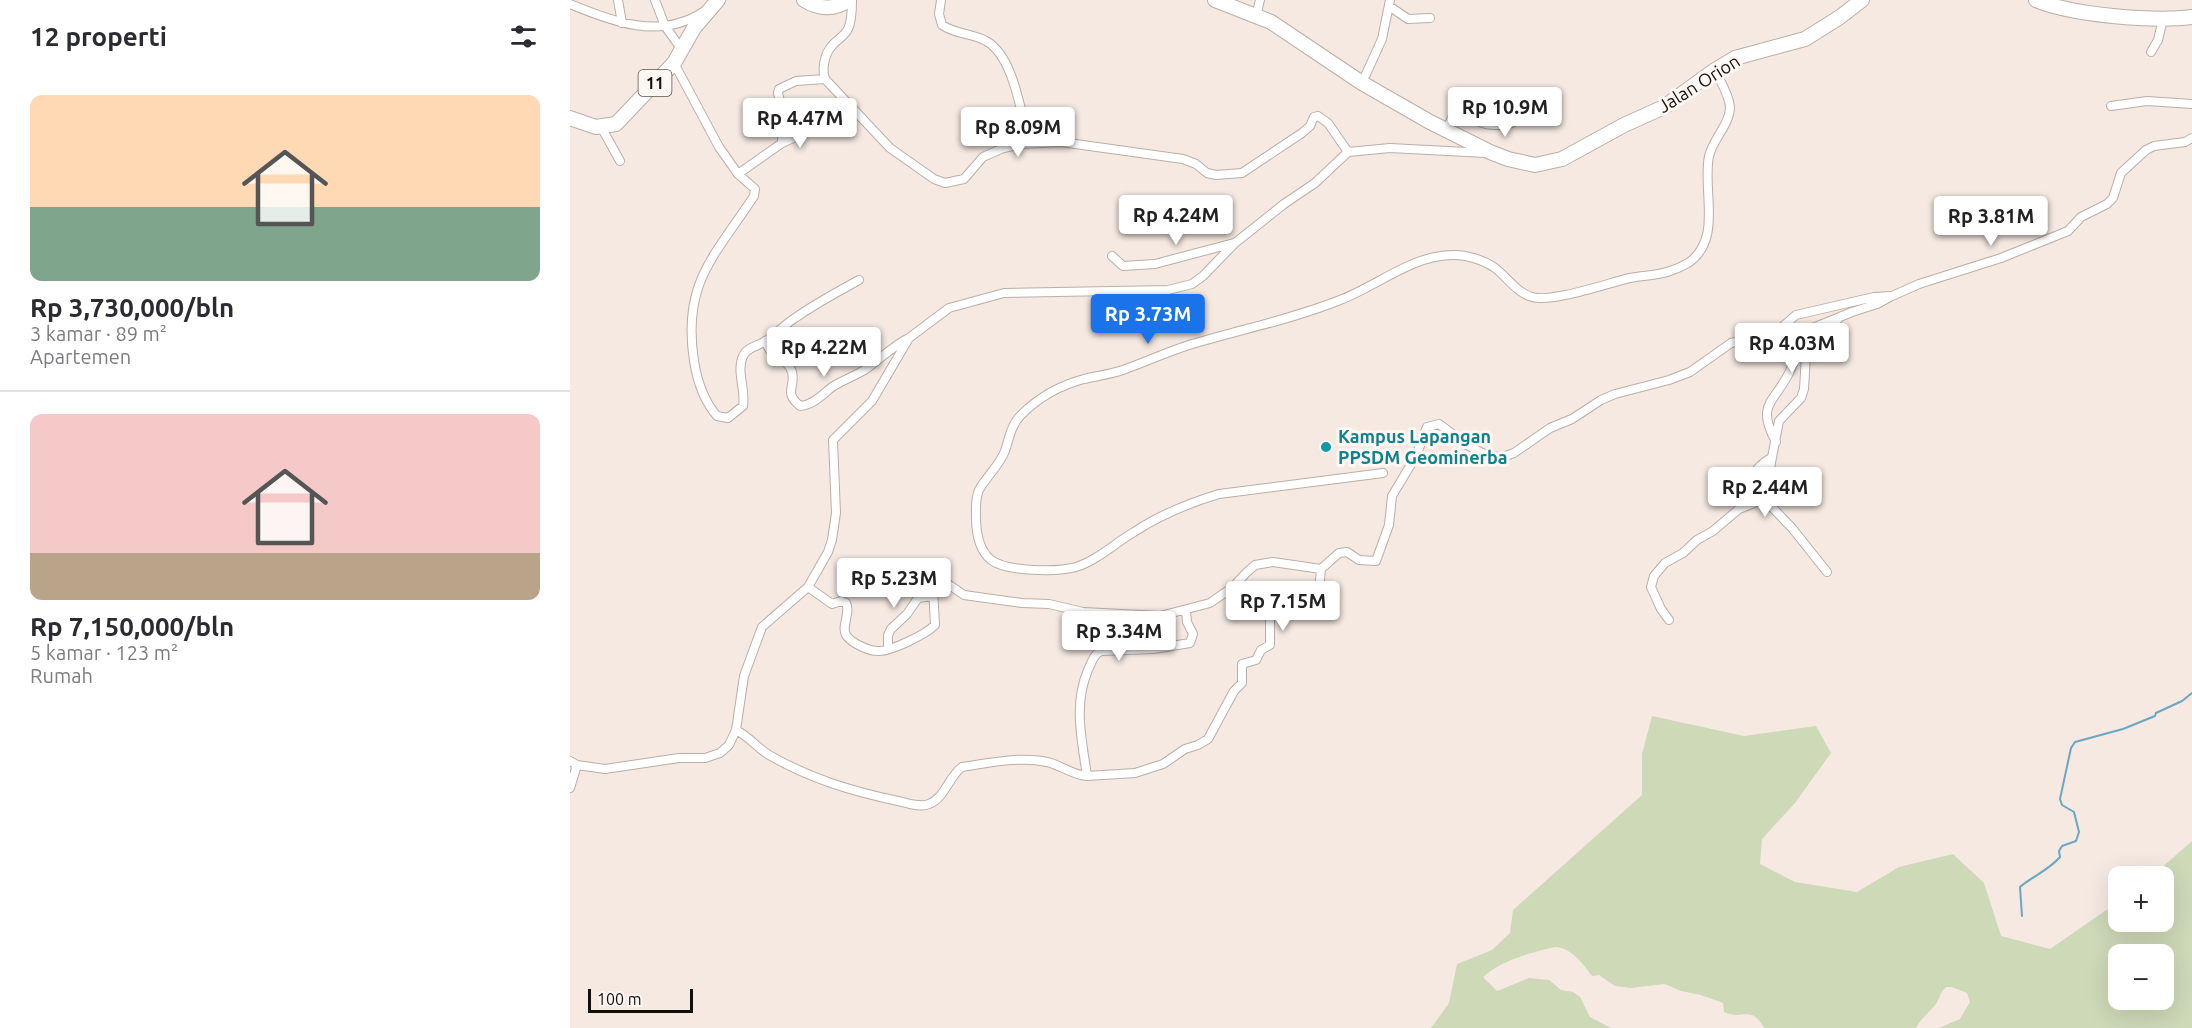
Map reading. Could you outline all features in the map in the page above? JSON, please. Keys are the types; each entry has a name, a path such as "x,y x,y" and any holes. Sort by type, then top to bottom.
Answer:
{"highway":[{"path":"804,0 819,8 831,8 851,0"},
{"name":"Jalan Orion","path":"1215,0 1256,16 1284,31 1406,109 1490,152 1534,165 1562,159 1624,125 1664,107 1715,70 1751,53 1805,39 1862,0"},
{"path":"2036,0 2055,7 2073,10 2163,19 2192,17"},
{"name":"11","path":"600,125 616,124 674,63 693,28 716,2"},
{"path":"570,118 596,127 600,125"}],"street":[{"path":"618,0 622,23"},
{"path":"655,0 665,26 681,50"},
{"path":"851,0 850,24 847,32 830,47 822,72 825,79 890,148 934,179 945,183 964,178 983,157 1001,149 1029,143 1061,142 1183,159 1197,164 1207,173 1230,175 1242,173 1310,126 1314,117 1317,116 1328,123 1348,152"},
{"path":"941,0 939,14 942,25 954,32 986,41 1001,56 1013,80 1029,143"},
{"path":"1256,16 1260,0"},
{"path":"570,4 610,21 654,27 683,22 716,2"},
{"path":"1362,83 1382,39 1389,3 1408,19 1430,18"},
{"path":"2151,52 2158,40 2163,19"},
{"path":"674,63 718,147 738,174 755,189 754,196 707,265 699,282 692,314 691,338 696,374 707,401 717,416 728,418 743,406 744,395 740,382 742,357 748,349 765,341 815,304 859,280"},
{"path":"1383,473 1219,494 1197,500 1134,532 1076,567 1050,571 1000,564 990,559 976,530 976,500 979,491 1004,455 1011,429 1019,416 1060,388 1123,370 1160,354 1311,311 1345,299 1417,262 1440,255 1456,254 1472,257 1494,267 1508,281 1533,298 1552,297 1667,272 1686,264 1698,255 1705,243 1710,200 1709,157 1730,108 1727,95 1715,70"},
{"path":"782,143 783,114 779,89 796,81 825,79"},
{"path":"1447,130 1452,116 1457,111 1463,111 1481,123 1491,126 1509,125 1518,119 1519,97"},
{"path":"2111,106 2147,101 2192,104"},
{"path":"738,174 782,143 855,111"},
{"path":"600,125 620,161"},
{"path":"1776,442 1767,426 1768,405 1790,370 1798,338 1803,332 1919,284 2010,254 2068,231 2081,217 2107,204 2113,198 2121,173 2146,150 2154,146 2185,142 2192,138"},
{"path":"765,341 775,357 786,362 791,369 793,376 790,393 800,406 808,406 834,386 862,372 892,347 909,338 949,308 1004,293 1167,290 1192,284 1210,270 1235,243 1315,183 1348,152 1390,148 1490,152"},
{"path":"1112,256 1123,266 1147,266 1235,243"},
{"path":"736,730 752,739 766,753 814,777 850,791 915,805 929,805 936,800 962,767 1008,760 1046,761 1079,776 1087,776 1135,773 1163,764 1185,749 1208,739 1234,691 1242,683 1242,664 1256,660 1261,650 1270,645 1270,612 1273,600 1286,594 1319,589 1321,569 1339,553 1347,552 1359,560 1376,561 1389,525 1392,496 1416,456 1424,432 1432,425 1438,424 1478,452 1488,456 1503,457 1521,449 1550,428 1572,419 1601,400 1690,372 1731,343 1774,334 1796,315 1874,297 1892,296"},
{"path":"1764,499 1779,421 1801,398 1805,381 1804,363 1811,343 1838,319"},
{"path":"570,788 573,763 605,769 679,758 705,758 720,753 729,745 736,730 744,676 762,627 808,587 828,552 836,524 836,473 833,440 872,401 909,338"},
{"path":"1792,361 1805,381"},
{"path":"1739,509 1753,473 1772,458"},
{"path":"1669,620 1652,591 1654,576 1658,569 1683,554 1697,540 1713,531 1739,509 1764,499"},
{"path":"1764,499 1792,528 1827,572"},
{"path":"808,587 832,604 841,601 846,603 849,608 845,631 851,640 878,651 903,643 935,625 932,568 936,564 948,584 964,595 1048,604 1083,612 1160,616 1210,603 1233,587 1255,565 1273,562 1321,569"},
{"path":"888,649 888,635 891,629 907,614 918,598 932,596"},
{"path":"1087,776 1079,710 1083,682 1094,656 1101,651 1153,649 1190,643 1192,634 1187,622 1186,611"}],"green space":[{"path":"1652,716 1744,736 1816,726 1831,753 1795,803 1762,839 1760,864 1795,882 1857,892 1899,867 1953,854 1984,883 2001,936 2050,949 2108,909 2108,932 2174,932 2174,866 2163,866 2192,841 2192,1028 1939,1028 1960,1019 1970,1002 1967,993 1946,987 1936,1004 1916,1028 1764,1028 1751,1015 1724,1012 1723,1003 1665,984 1630,988 1615,986 1599,975 1592,976 1572,953 1555,947 1508,962 1483,977 1497,991 1529,978 1549,980 1561,990 1573,992 1580,997 1590,1017 1611,1028 1431,1028 1449,1003 1457,964 1492,950 1510,933 1513,910 1642,795 1642,754"}],"waterway":[{"path":"2022,916 2020,887 2056,862 2060,857 2059,851 2062,846 2076,841 2079,832 2074,812 2062,805 2060,799 2071,748 2075,742 2123,729 2155,716 2156,713 2182,701 2192,693"}],"place":[{"name":"Kampus Lapangan PPSDM Geominerba","path":"1326,447"}]}
